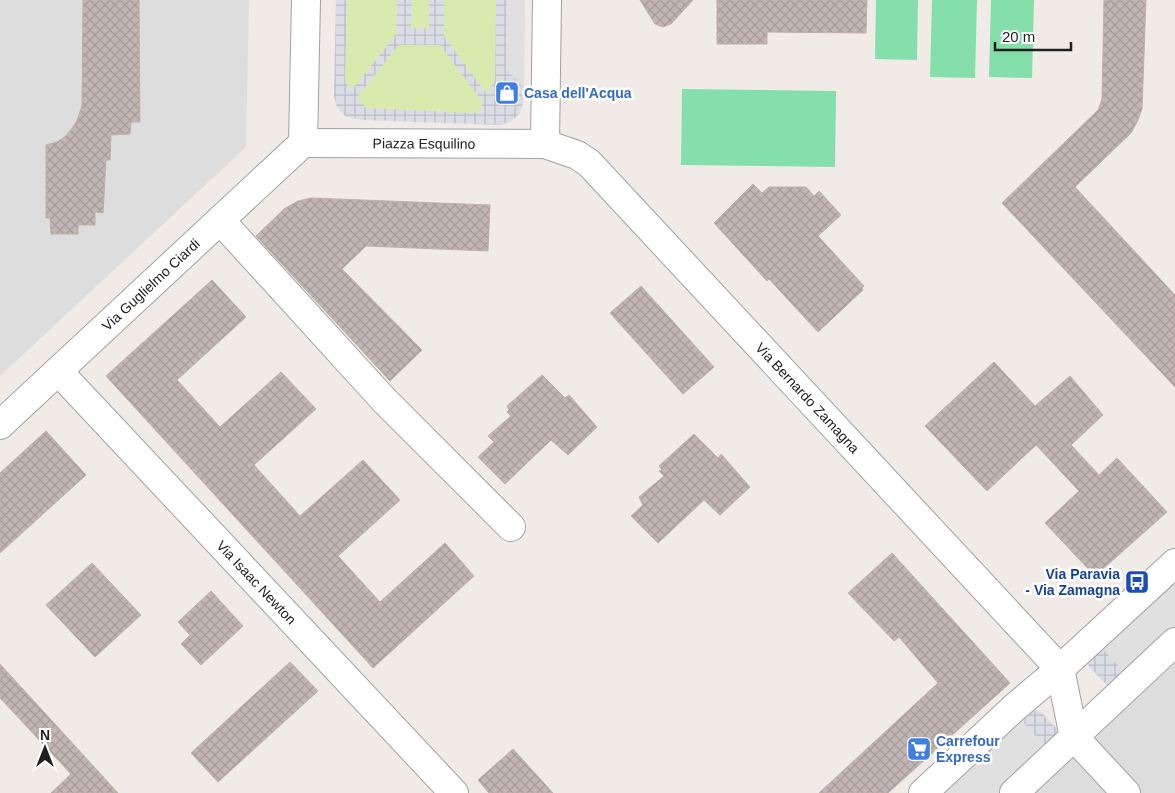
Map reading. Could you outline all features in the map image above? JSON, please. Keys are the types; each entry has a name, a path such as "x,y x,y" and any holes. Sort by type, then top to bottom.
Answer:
{"street":[{"path":"303,143 306,0"},
{"path":"545,144 547,0"},
{"name":"Piazza Esquilino","path":"303,143 545,144"},
{"name":"Via Guglielmo Ciardi","path":"0,425 303,143"},
{"name":"Via Bernardo Zamagna","path":"545,144 578,155 589,163 1060,669"},
{"path":"220,220 384,400 511,528"},
{"name":"Via Isaac Newton","path":"58,371 454,793"},
{"path":"923,793 1015,707 1060,669 1175,563"},
{"path":"1014,793 1175,642"},
{"path":"1060,669 1074,737 1126,793"}],"shaded area":[{"path":"0,0 249,0 246,147 0,376"},
{"path":"336,0 347,0 345,82 352,90 396,34 397,0 412,0 411,28 429,28 429,0 444,0 444,36 487,94 495,80 496,0 507,0 506,69 524,88 520,113 512,121 500,125 361,120 345,116 337,107 334,96","holes":["399,45 440,45 483,103 478,113 366,108 357,97"]},
{"path":"507,0 525,0 524,88 506,69"},
{"path":"1175,580 1175,631 1127,675 1102,648"},
{"path":"1102,648 1127,675 1108,686 1089,667 1088,663"},
{"path":"1175,654 1175,793 1024,793"},
{"path":"1037,710 1061,733 1048,749 1022,721 1033,711"},
{"path":"1022,721 1048,749 1001,793 945,793"}],"green space":[{"path":"347,0 397,0 396,34 352,90 345,82"},
{"path":"412,0 429,0 429,28 411,28"},
{"path":"444,0 496,0 495,80 487,94 444,36"},
{"path":"876,0 918,0 917,60 875,59"},
{"path":"932,0 977,0 975,78 930,77"},
{"path":"991,0 1034,0 1032,78 989,77"},
{"path":"399,45 440,45 483,103 478,113 366,109 357,97"},
{"path":"682,89 836,91 835,167 681,165"}],"building":[{"path":"83,0 139,0 140,122 131,122 130,134 111,135 110,160 106,160 103,213 95,212 95,225 78,225 78,234 51,234 50,218 46,218 46,145 57,142 66,136 76,123 82,106"},
{"path":"640,0 693,0 671,24 663,27 655,24"},
{"path":"717,0 867,0 866,33 767,32 767,44 717,44"},
{"path":"1104,0 1146,0 1142,109 1131,133 1075,187 1175,295 1175,387 1002,203 1098,110 1102,99"},
{"path":"753,184 762,193 769,187 806,187 814,196 819,191 841,215 818,236 864,286 863,290 818,332 769,279 767,281 714,223"},
{"path":"311,198 490,205 488,251 366,246 342,269 422,350 390,381 256,236 284,209 298,201"},
{"path":"212,280 246,317 177,380 220,427 281,372 316,409 254,465 300,516 363,460 400,500 338,556 380,602 445,543 474,576 373,668 106,376"},
{"path":"641,286 714,367 683,394 610,313"},
{"path":"994,362 1035,406 1070,376 1103,415 1071,445 1099,475 1117,458 1167,512 1095,576 1045,523 1079,491 1036,445 987,491 925,426"},
{"path":"542,375 565,398 569,395 597,427 568,455 551,440 505,484 478,457 494,442 488,436 511,416 507,412 509,410 507,406"},
{"path":"46,431 86,475 0,553 0,473"},
{"path":"694,434 718,458 721,454 750,487 720,515 704,500 658,543 631,516 643,505 639,497 664,476 659,471 662,470 659,466"},
{"path":"892,553 1010,683 888,793 819,793 938,683 899,637 894,641 848,593"},
{"path":"92,563 141,615 95,657 46,605"},
{"path":"211,591 243,626 201,665 181,644 190,635 178,622"},
{"path":"290,662 318,691 218,782 191,753"},
{"path":"0,664 118,793 51,793 71,774 0,698"},
{"path":"513,749 553,793 489,793 478,780"}],"place":[{"name":"Casa dell'Acqua","path":"507,93"},
{"name":"Via Paravia - Via Zamagna","path":"1137,582"},
{"name":"Carrefour Express","path":"919,749"}]}
